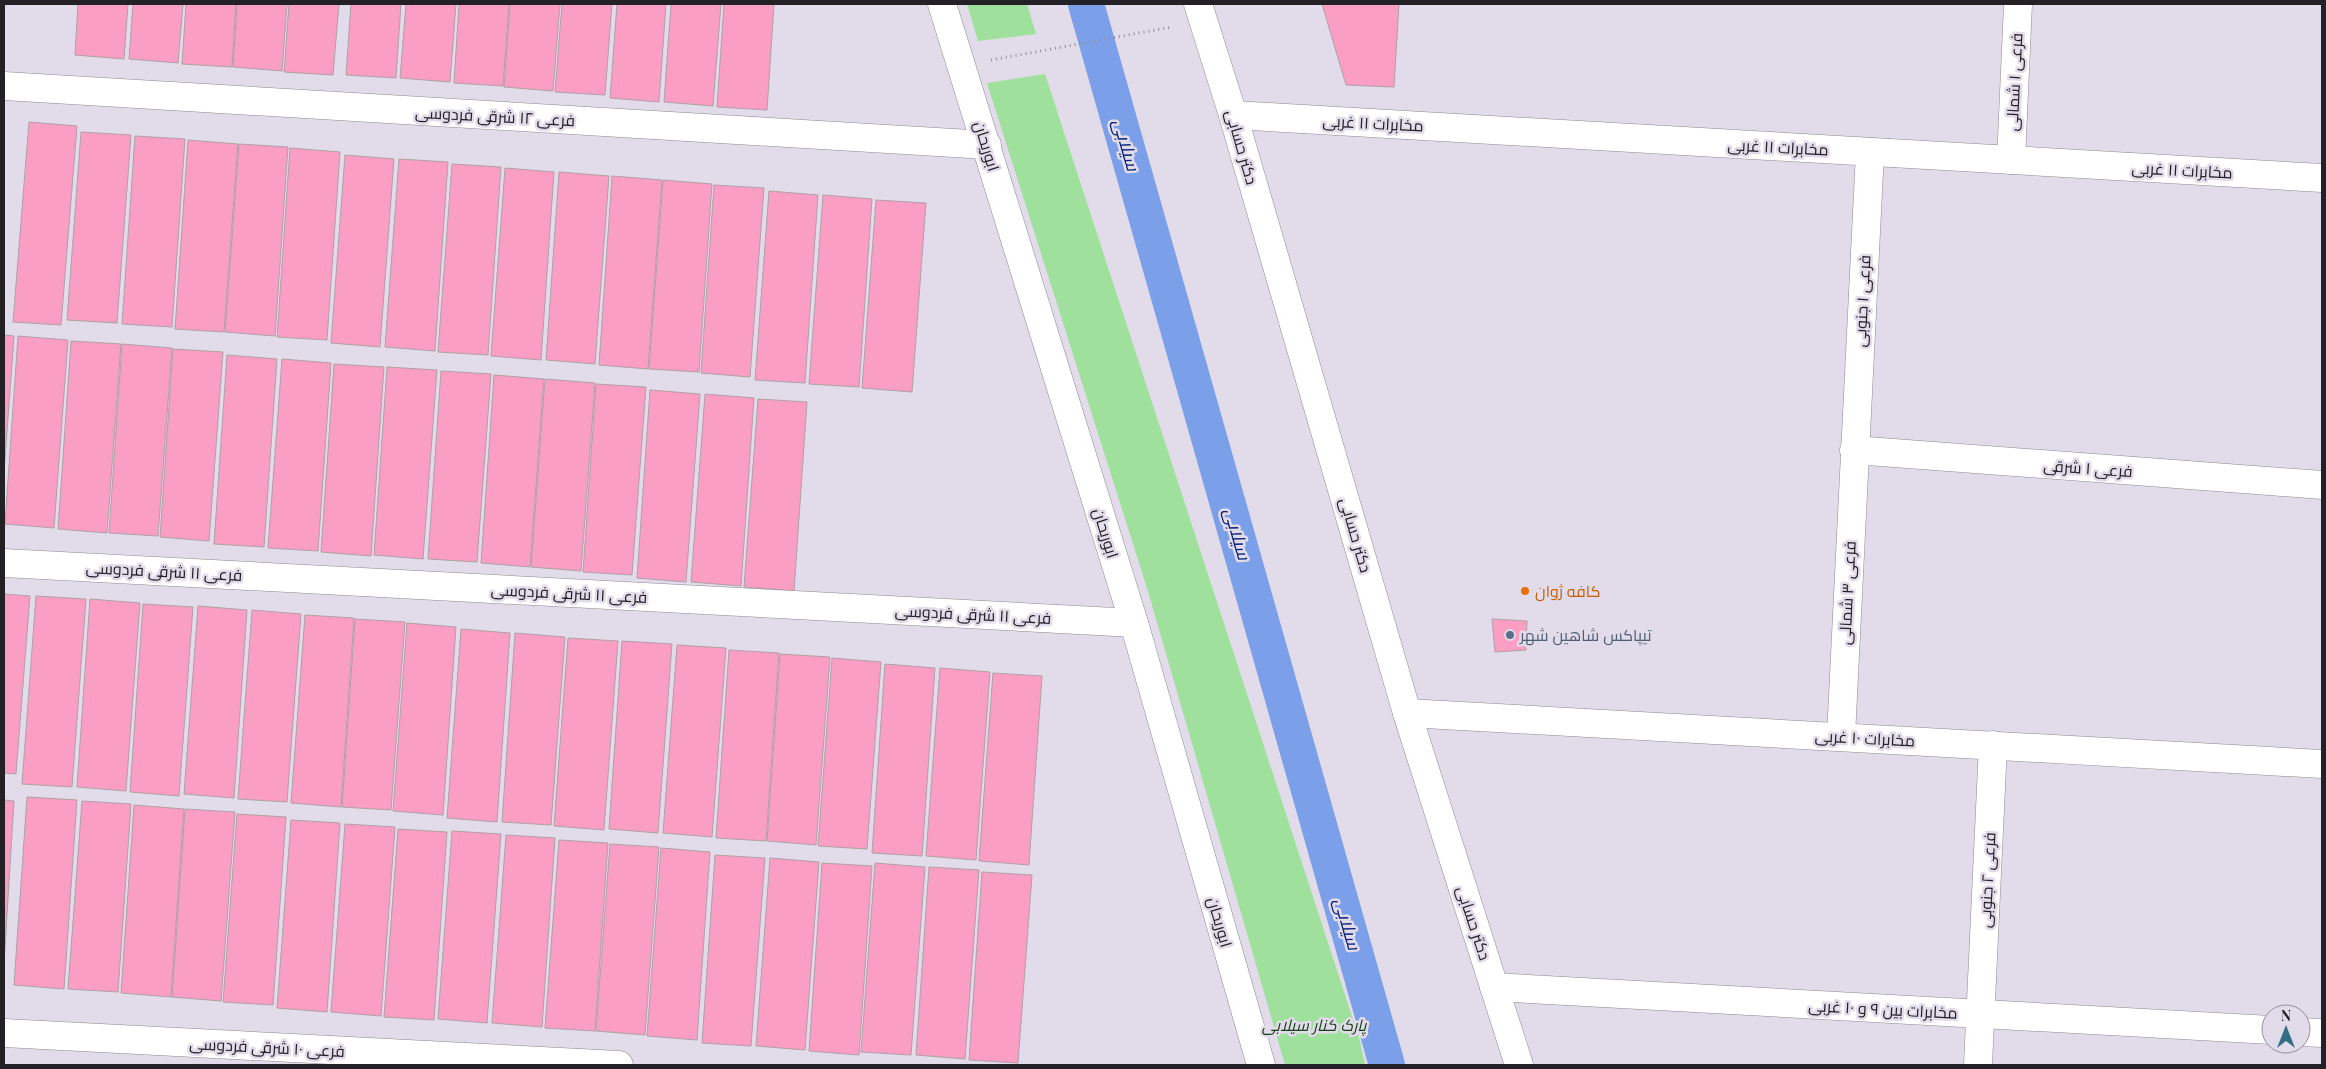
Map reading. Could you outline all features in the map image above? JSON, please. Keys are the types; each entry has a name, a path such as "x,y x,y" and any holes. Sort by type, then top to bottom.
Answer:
{"street":[{"name":"ابوریحان","path":"942,4 1134,623 1261,1065"},
{"name":"فرعی ۱ شمالی","path":"2011,160 2018,4"},
{"name":"دکتر حسابی","path":"1201,13 1233,115 1407,713 1519,1065"},
{"name":"فرعی ۱۲ شرقی فردوسی","path":"4,86 987,145"},
{"name":"مخابرات ۱۱ غربی","path":"1233,115 2322,178"},
{"name":"فرعی ۱ جنوبی","path":"1854,450 1870,152"},
{"name":"فرعی ۱ شرقی","path":"1854,450 2322,485"},
{"name":"فرعی ۳ شمالی","path":"1841,736 1854,450"},
{"name":"فرعی ۱۱ شرقی فردوسی","path":"4,562 1134,623"},
{"name":"مخابرات ۱۰ غربی","path":"1407,713 2322,764"},
{"name":"فرعی ۲ جنوبی","path":"1981,1014 1993,745"},
{"name":"مخابرات بین ۹ و ۱۰ غربی","path":"1494,987 2261,1029"},
{"path":"1978,1065 1981,1014"},
{"name":"فرعی ۱۰ شرقی فردوسی","path":"4,1033 619,1065"}],"path":[{"path":"961,65 1201,13"}],"green space":[{"path":"967,4 1027,4 1036,34 978,41"},
{"name":"پارک کنار سیلابی","path":"1045,74 1360,1041 1365,1065 1285,1065 1147,588 987,83"}],"building":[{"path":"78,4 128,4 124,59 75,55"},
{"path":"133,4 183,4 178,63 129,59"},
{"path":"186,4 236,4 232,67 182,64"},
{"path":"237,4 287,4 282,71 233,67"},
{"path":"289,4 339,4 333,75 284,72"},
{"path":"351,4 401,4 396,78 346,75"},
{"path":"406,4 456,4 450,82 400,78"},
{"path":"459,4 509,4 503,86 454,83"},
{"path":"510,4 560,4 553,91 504,87"},
{"path":"562,4 612,4 605,95 555,92"},
{"path":"617,4 666,4 659,102 610,98"},
{"path":"671,4 721,4 713,106 664,102"},
{"path":"724,4 774,4 767,110 717,107"},
{"path":"1322,4 1399,4 1394,87 1346,85"},
{"path":"29,122 77,126 61,325 13,322"},
{"path":"81,132 131,135 117,323 67,320"},
{"path":"135,136 185,139 172,327 122,324"},
{"path":"188,140 238,144 224,332 175,329"},
{"path":"239,144 288,147 275,336 225,332"},
{"path":"290,148 340,152 327,340 277,337"},
{"path":"345,155 394,159 380,347 331,343"},
{"path":"399,159 448,162 435,351 385,347"},
{"path":"452,164 501,167 488,355 438,352"},
{"path":"505,168 554,172 541,360 491,356"},
{"path":"559,172 609,176 595,364 546,360"},
{"path":"612,176 662,180 648,369 599,365"},
{"path":"663,180 712,184 699,372 649,369"},
{"path":"714,185 764,188 750,377 701,373"},
{"path":"769,191 818,195 805,383 755,380"},
{"path":"823,195 872,199 859,387 809,384"},
{"path":"876,200 926,203 912,392 862,388"},
{"path":"4,335 14,336 4,472"},
{"path":"18,336 68,340 54,528 5,524"},
{"path":"71,341 121,344 107,533 58,529"},
{"path":"122,344 172,348 158,536 109,533"},
{"path":"173,349 223,352 209,541 160,537"},
{"path":"227,355 277,359 264,547 214,544"},
{"path":"282,359 331,363 318,551 268,548"},
{"path":"334,364 384,367 371,556 321,552"},
{"path":"387,367 437,370 423,559 374,555"},
{"path":"441,371 491,374 477,562 428,559"},
{"path":"494,375 544,379 530,567 481,563"},
{"path":"545,379 595,383 581,571 531,567"},
{"path":"596,384 646,387 632,575 583,572"},
{"path":"650,390 700,394 686,582 637,578"},
{"path":"705,394 754,398 741,586 691,582"},
{"path":"758,399 807,402 794,591 744,587"},
{"path":"4,594 30,596 16,774 4,773"},
{"path":"36,596 86,599 72,787 22,784"},
{"path":"90,599 140,603 126,791 77,787"},
{"path":"143,604 193,607 179,796 130,792"},
{"path":"198,606 247,610 234,798 184,794"},
{"path":"252,610 301,614 287,802 238,799"},
{"path":"305,615 354,618 341,807 291,803"},
{"path":"355,619 405,622 391,810 342,807"},
{"name":"تیپاکس شاهین شهر","path":"1492,619 1527,621 1526,650 1495,652"},
{"path":"407,623 456,627 443,815 393,811"},
{"path":"461,629 510,633 497,822 447,818"},
{"path":"515,633 565,637 551,825 502,822"},
{"path":"568,638 618,641 604,830 554,826"},
{"path":"622,641 672,644 658,833 609,829"},
{"path":"677,645 726,648 712,837 663,833"},
{"path":"729,650 779,653 766,841 716,838"},
{"path":"780,654 830,657 816,845 767,841"},
{"path":"832,658 881,662 867,849 818,846"},
{"path":"885,664 935,668 922,856 872,853"},
{"path":"940,668 990,672 976,860 926,856"},
{"path":"993,673 1042,676 1029,865 979,861"},
{"path":"27,797 77,800 64,989 14,985"},
{"path":"4,800 14,801 4,963"},
{"path":"82,801 131,804 118,992 68,989"},
{"path":"134,805 184,809 171,997 121,993"},
{"path":"185,809 235,812 221,1001 172,997"},
{"path":"237,814 286,817 273,1005 223,1002"},
{"path":"291,820 340,823 327,1012 277,1008"},
{"path":"345,824 395,827 381,1016 331,1012"},
{"path":"398,829 447,832 434,1020 384,1017"},
{"path":"452,831 501,834 487,1023 438,1019"},
{"path":"506,835 555,838 542,1027 492,1023"},
{"path":"559,840 608,843 595,1031 545,1028"},
{"path":"610,844 659,847 645,1035 596,1031"},
{"path":"661,848 710,852 697,1040 647,1036"},
{"path":"715,855 765,858 751,1046 702,1043"},
{"path":"770,858 819,862 805,1050 756,1046"},
{"path":"822,863 872,866 859,1055 809,1051"},
{"path":"875,863 925,867 911,1055 861,1052"},
{"path":"929,867 979,870 965,1059 916,1055"},
{"path":"982,872 1032,875 1018,1063 969,1060"}],"waterway":[{"name":"سیلابی","path":"1086,4 1387,1065"}],"place":[{"name":"کافه ژوان","path":"1525,591"},
{"name":"تیپاکس شاهین شهر","path":"1510,635"}]}
